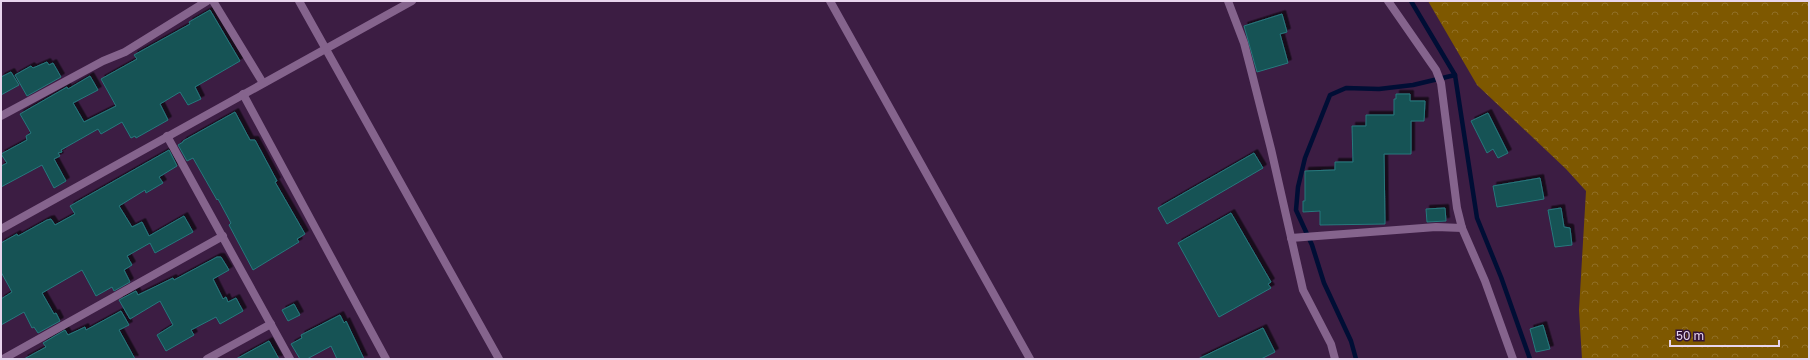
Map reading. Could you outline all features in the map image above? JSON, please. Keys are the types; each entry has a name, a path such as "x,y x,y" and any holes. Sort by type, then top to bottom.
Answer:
{"street":[{"path":"1,116 103,60 125,52 207,1"},
{"path":"213,1 263,83"},
{"path":"299,1 499,359"},
{"path":"1,229 412,1"},
{"path":"830,1 1030,359"},
{"path":"1228,1 1244,43 1271,149 1303,290 1331,344 1335,359"},
{"path":"1388,1 1436,70 1441,83 1457,208 1462,228 1485,281 1513,359"},
{"path":"243,94 386,359"},
{"path":"167,136 290,359"},
{"path":"1290,238 1436,227 1462,228"},
{"path":"3,359 222,236"},
{"path":"207,359 271,324"}],"green space":[{"path":"1428,1 1809,1 1809,359 1582,359 1579,310 1586,191 1566,169 1477,85"}],"building":[{"path":"210,10 240,61 195,87 201,99 188,105 180,92 160,104 168,120 136,138 135,136 131,138 122,122 101,134 98,129 61,150 62,152 58,153 60,156 54,159 66,181 54,188 42,165 1,187 1,166 7,163 1,154 27,140 26,136 31,133 20,114 67,87 68,89 90,76 98,90 73,103 84,122 116,106 101,79 137,59 134,55 190,24 189,22"},
{"path":"1282,14 1287,32 1280,34 1288,63 1257,72 1244,26"},
{"path":"47,62 49,65 53,63 61,77 27,96 15,75 31,66 33,68"},
{"path":"11,72 19,85 1,95 1,77"},
{"path":"1396,94 1410,94 1410,101 1425,101 1424,121 1411,121 1411,154 1384,154 1385,224 1320,225 1320,211 1303,212 1303,201 1305,201 1305,171 1335,170 1335,162 1353,162 1352,126 1366,126 1366,115 1394,115 1394,99 1396,99"},
{"path":"235,112 250,140 255,140 277,181 275,182 305,234 297,239 299,242 253,270 229,225 231,223 218,199 217,200 193,158 187,161 178,145"},
{"path":"1488,113 1508,153 1498,158 1493,149 1487,153 1471,121"},
{"path":"169,150 177,166 159,177 163,183 146,193 145,190 119,206 132,227 142,222 149,236 184,216 193,232 155,253 150,243 127,256 132,265 124,270 130,282 114,291 112,287 96,296 82,270 42,293 54,314 56,313 60,321 38,333 34,327 32,328 24,312 1,325 1,299 12,292 1,272 1,243 17,234 18,236 47,220 51,219 55,225 75,214 70,206"},
{"path":"1254,153 1263,168 1167,224 1158,208"},
{"path":"1540,178 1544,199 1497,207 1493,186"},
{"path":"1445,208 1446,221 1427,222 1426,209"},
{"path":"1561,208 1564,227 1570,228 1572,245 1555,247 1548,210"},
{"path":"1231,213 1271,282 1268,284 1271,288 1219,317 1178,243"},
{"path":"217,257 221,257 229,270 213,279 223,299 226,297 228,302 236,298 243,311 220,324 216,317 191,330 194,335 166,351 157,335 173,325 160,301 130,319 119,300 136,291 138,295 173,278 174,280"},
{"path":"294,304 300,315 288,321 282,310"},
{"path":"121,311 129,325 119,330 135,359 24,359 46,347 43,343 65,330 68,335 85,327 86,330"},
{"path":"340,315 344,323 346,321 364,359 337,359 331,346 307,359 300,359 291,344 302,338 301,335"},
{"path":"1543,325 1550,349 1536,352 1530,329"},
{"path":"1263,328 1275,352 1261,359 1198,359"},
{"path":"269,341 279,359 236,359"}],"waterway":[{"path":"1411,1 1455,75 1477,218 1501,277 1530,359"},
{"path":"1356,359 1351,341 1324,283 1312,245 1296,210 1298,187 1305,158 1330,95 1346,88 1379,89 1413,85 1455,75"}]}
